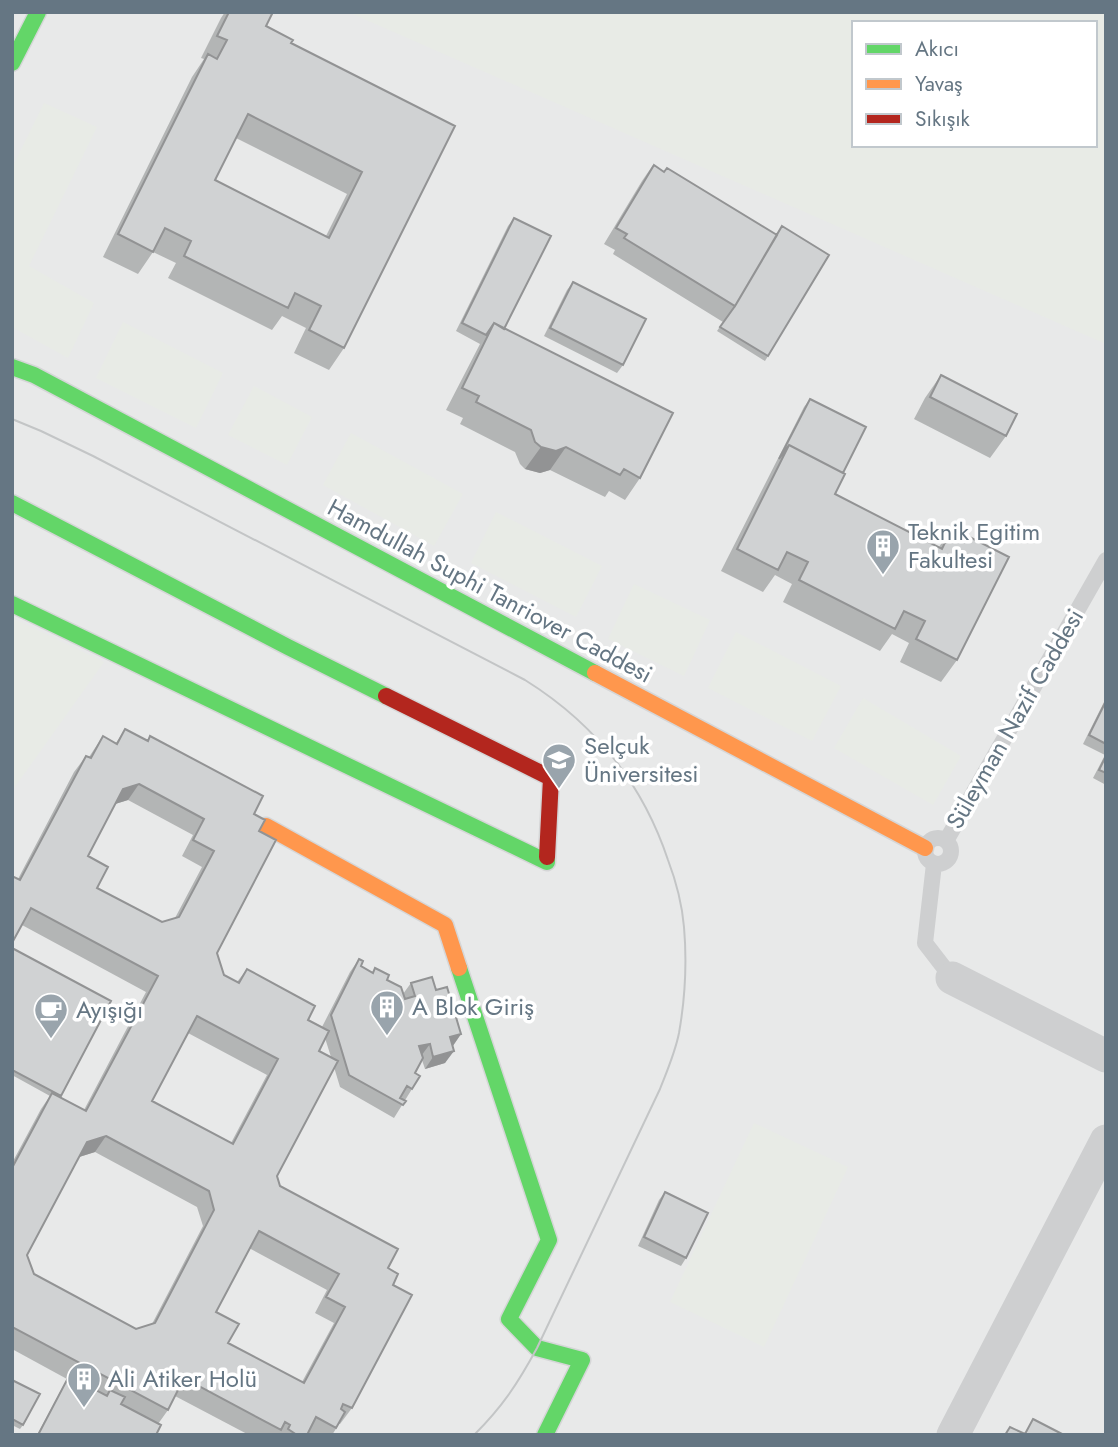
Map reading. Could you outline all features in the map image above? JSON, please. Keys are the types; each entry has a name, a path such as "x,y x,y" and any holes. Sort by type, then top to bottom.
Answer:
{"street":[{"path":"12,63 38,12"},
{"path":"12,358 34,375"},
{"path":"12,367 34,375"},
{"name":"Hamdullah Suphi Tanriover Caddesi","path":"34,375 925,848"},
{"path":"12,503 288,647 551,778 547,862 12,604"},
{"path":"267,826 446,925 549,1240 509,1319 537,1348 582,1360 545,1435"},
{"path":"952,978 1106,1056"},
{"path":"953,1435 1106,1141"}],"lane":[{"name":"Süleyman Nazif Caddesi","path":"946,841 1106,560"},
{"path":"930,841 946,841 950,848 950,857 943,863 930,862 925,856 925,848 930,841"},
{"path":"934,864 925,943 952,978"}],"shaded area":[{"name":"Selçuk Üniversitesi","path":"12,12 1106,12 1106,1435 12,1435"},
{"path":"348,12 1106,12 1106,344"},
{"path":"44,103 97,127 29,266 94,303 68,358 12,327 12,168"},
{"path":"123,322 223,373 196,428 96,378"},
{"path":"254,386 312,417 287,465 228,435"},
{"path":"351,433 463,494 434,546 323,485"},
{"path":"496,512 602,566 576,617 471,563"},
{"path":"634,584 710,620 684,676 608,639"},
{"path":"12,618 104,662 12,791"},
{"path":"736,632 841,686 812,741 708,688"},
{"path":"863,698 961,756 933,805 834,748"},
{"path":"754,1123 848,1167 764,1347 670,1302"}],"building":[{"path":"229,12 268,12 272,14 266,26 293,40 291,43 455,126 344,348 309,330 321,306 295,293 288,308 184,256 191,241 165,228 153,252 118,234 208,54 217,59 227,40 217,36","holes":["248,114 362,172 329,238 215,180"]},
{"path":"654,165 664,172 667,168 777,235 735,306 624,238 627,234 616,228"},
{"path":"514,218 551,236 504,329 494,323 486,335 462,323"},
{"path":"782,226 829,255 768,356 720,327"},
{"path":"573,282 646,319 623,365 550,328"},
{"path":"494,323 673,413 640,478 624,469 620,475 566,447 556,451 541,447 535,442 531,430 476,402 479,396 462,388"},
{"path":"941,375 1017,414 1006,436 930,397"},
{"path":"810,399 866,427 843,473 789,445 779,459"},
{"name":"Teknik Egitim Fakultesi","path":"789,445 845,474 835,494 942,549 952,528 1009,557 957,660 916,639 925,621 904,611 895,629 799,580 808,562 787,552 778,570 737,549"},
{"path":"1106,701 1106,744 1089,735"},
{"path":"125,729 148,741 150,736 263,796 254,814 265,820 259,831 276,840 217,953 224,975 239,983 247,969 315,1006 308,1020 329,1031 319,1051 338,1061 277,1176 280,1186 398,1249 388,1268 398,1274 393,1285 412,1295 352,1408 343,1404 341,1409 345,1412 336,1428 316,1417 307,1435 297,1435 288,1429 290,1425 285,1422 281,1430 184,1378 168,1410 12,1327 12,1168 52,1093 86,1111 158,976 31,908 12,943 12,876 20,880 86,756 91,758 103,736 117,744","holes":["139,784 204,819 193,840 214,851 179,917 162,922 97,888 108,867 88,856 123,789","197,1016 278,1059 233,1144 152,1101","106,1136 209,1191 214,1210 155,1323 136,1329 34,1274 27,1255 87,1142","259,1231 339,1274 326,1297 345,1307 304,1383 228,1343 239,1324 216,1312"]},
{"path":"1106,756 1106,773 1099,770"},
{"name":"Ayışığı","path":"12,948 111,1001 61,1096 12,1070"},
{"name":"A Blok Giriş","path":"359,959 363,961 361,966 373,973 375,968 389,975 387,980 401,987 405,999 415,996 411,983 432,977 436,990 447,987 461,1034 450,1037 454,1051 433,1057 430,1044 419,1046 423,1058 415,1073 420,1076 412,1089 407,1086 400,1098 406,1101 403,1105 349,1075 331,1015"},
{"path":"665,1192 708,1213 686,1258 644,1237"},
{"name":"Ali Atiker Holü","path":"69,1376 107,1396 110,1390 125,1397 121,1404 161,1425 156,1435 38,1435"},
{"path":"12,1380 40,1394 23,1425 12,1419"},
{"path":"1033,1419 1064,1435 1005,1435 1010,1427 1025,1434"}],"tram line":[{"path":"12,419 93,456 525,680 573,715 594,735 630,780 657,832 676,884 684,927 684,994 675,1048 660,1089 537,1348 509,1394 474,1435"}],"traffic: fast":[{"path":"12,63 38,12"},
{"path":"12,367 34,375 595,673"},
{"path":"12,503 386,696"},
{"path":"12,604 547,862 547,857"},
{"path":"459,968 549,1240 509,1319 537,1348 582,1360 545,1435"}],"traffic: slow":[{"path":"595,673 925,848"},
{"path":"266,826 445,925 459,968"}],"traffic: jam":[{"path":"386,696 551,778 547,857"}],"place":[{"name":"Teknik Egitim Fakultesi","path":"883,576"},
{"name":"Selçuk Üniversitesi","path":"559,790"},
{"name":"A Blok Giriş","path":"387,1037"},
{"name":"Ayışığı","path":"51,1040"},
{"name":"Ali Atiker Holü","path":"84,1409"}]}
